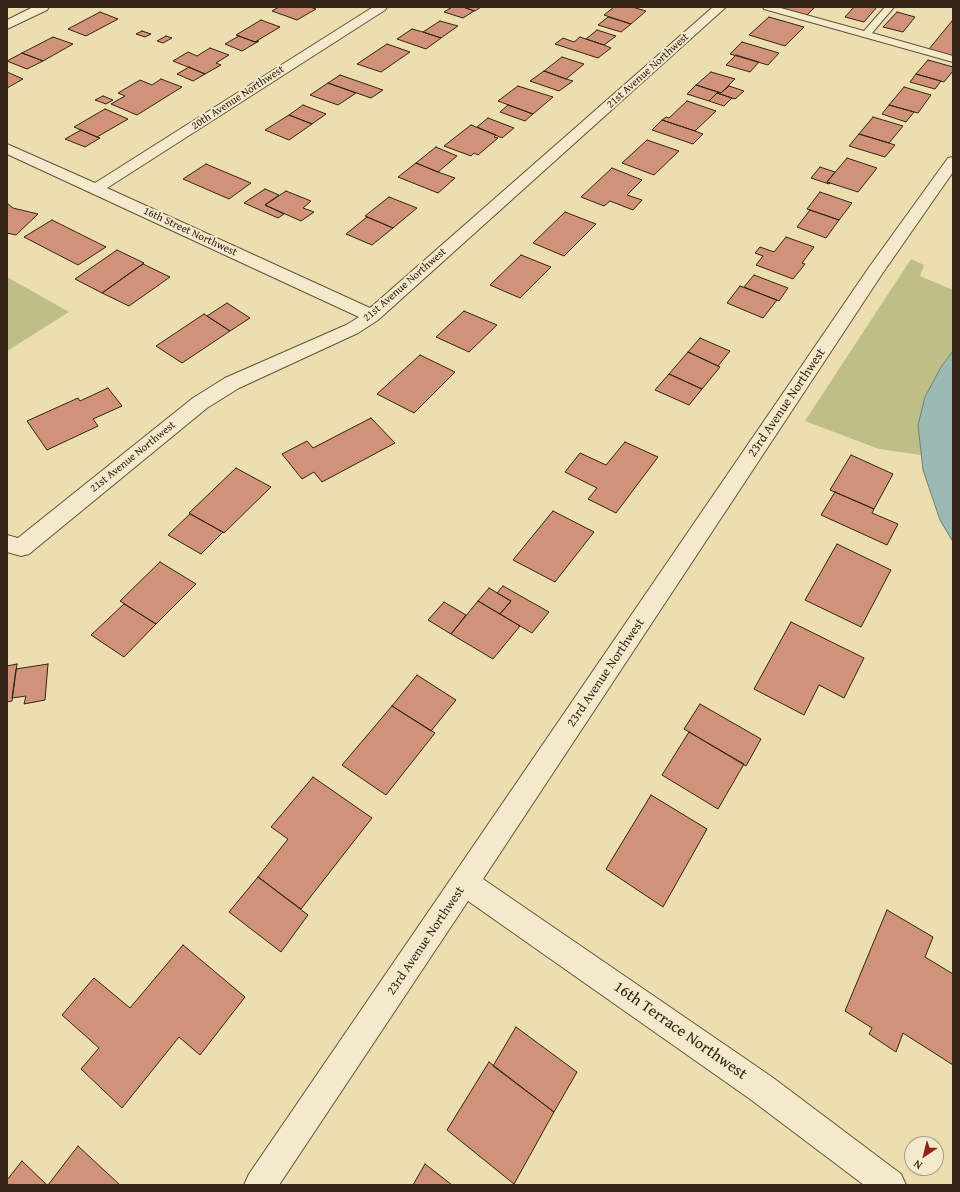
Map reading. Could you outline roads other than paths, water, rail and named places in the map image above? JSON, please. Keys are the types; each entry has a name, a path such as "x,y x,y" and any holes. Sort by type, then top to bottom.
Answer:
{"street":[{"path":"7,25 43,7"},
{"name":"20th Avenue Northwest","path":"96,189 381,7"},
{"name":"21st Avenue Northwest","path":"14,546 200,403 232,383 274,362 327,341 352,329 372,316 720,7"},
{"name":"16th Street Northwest","path":"7,148 372,316"},
{"name":"23rd Avenue Northwest","path":"260,1185 466,883 876,270 953,161"},
{"name":"16th Terrace Northwest","path":"466,883 761,1088 890,1185"}],"lane":[{"path":"767,7 953,59"},
{"path":"866,34 890,7"}],"water":[{"path":"953,351 953,542 940,520 923,470 918,425 925,397 941,367"}]}
